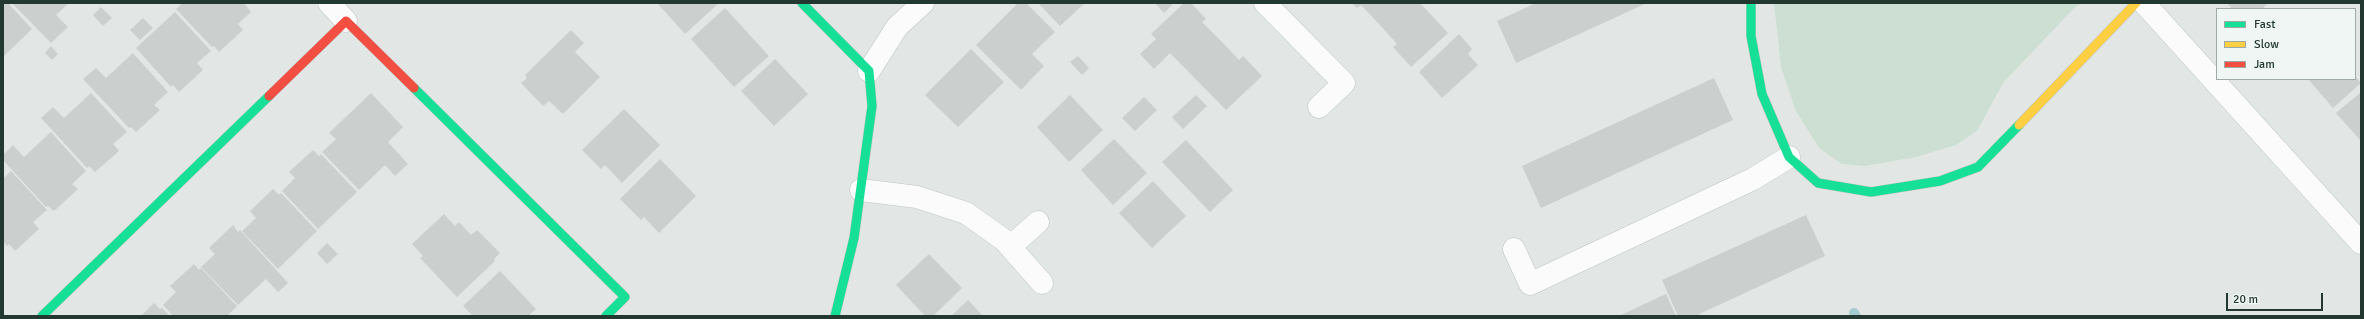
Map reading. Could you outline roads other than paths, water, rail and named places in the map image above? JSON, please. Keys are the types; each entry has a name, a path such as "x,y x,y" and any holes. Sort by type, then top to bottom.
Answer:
{"street":[{"path":"330,3 346,21 625,297 606,316"},
{"path":"802,3 869,71"},
{"path":"835,316 854,238 861,190 872,106 869,71 897,28 923,3"},
{"path":"1265,3 1344,83 1319,107"},
{"path":"1751,3 1751,36 1762,94 1789,157 1818,183 1872,192 1940,181 1978,167 2136,3"},
{"path":"2144,3 2361,243"},
{"path":"42,316 346,21"},
{"path":"1514,249 1530,284 1753,179 1789,157"},
{"path":"861,190 917,198 966,213 1004,240 1042,283"},
{"path":"1010,247 1038,222"}]}
